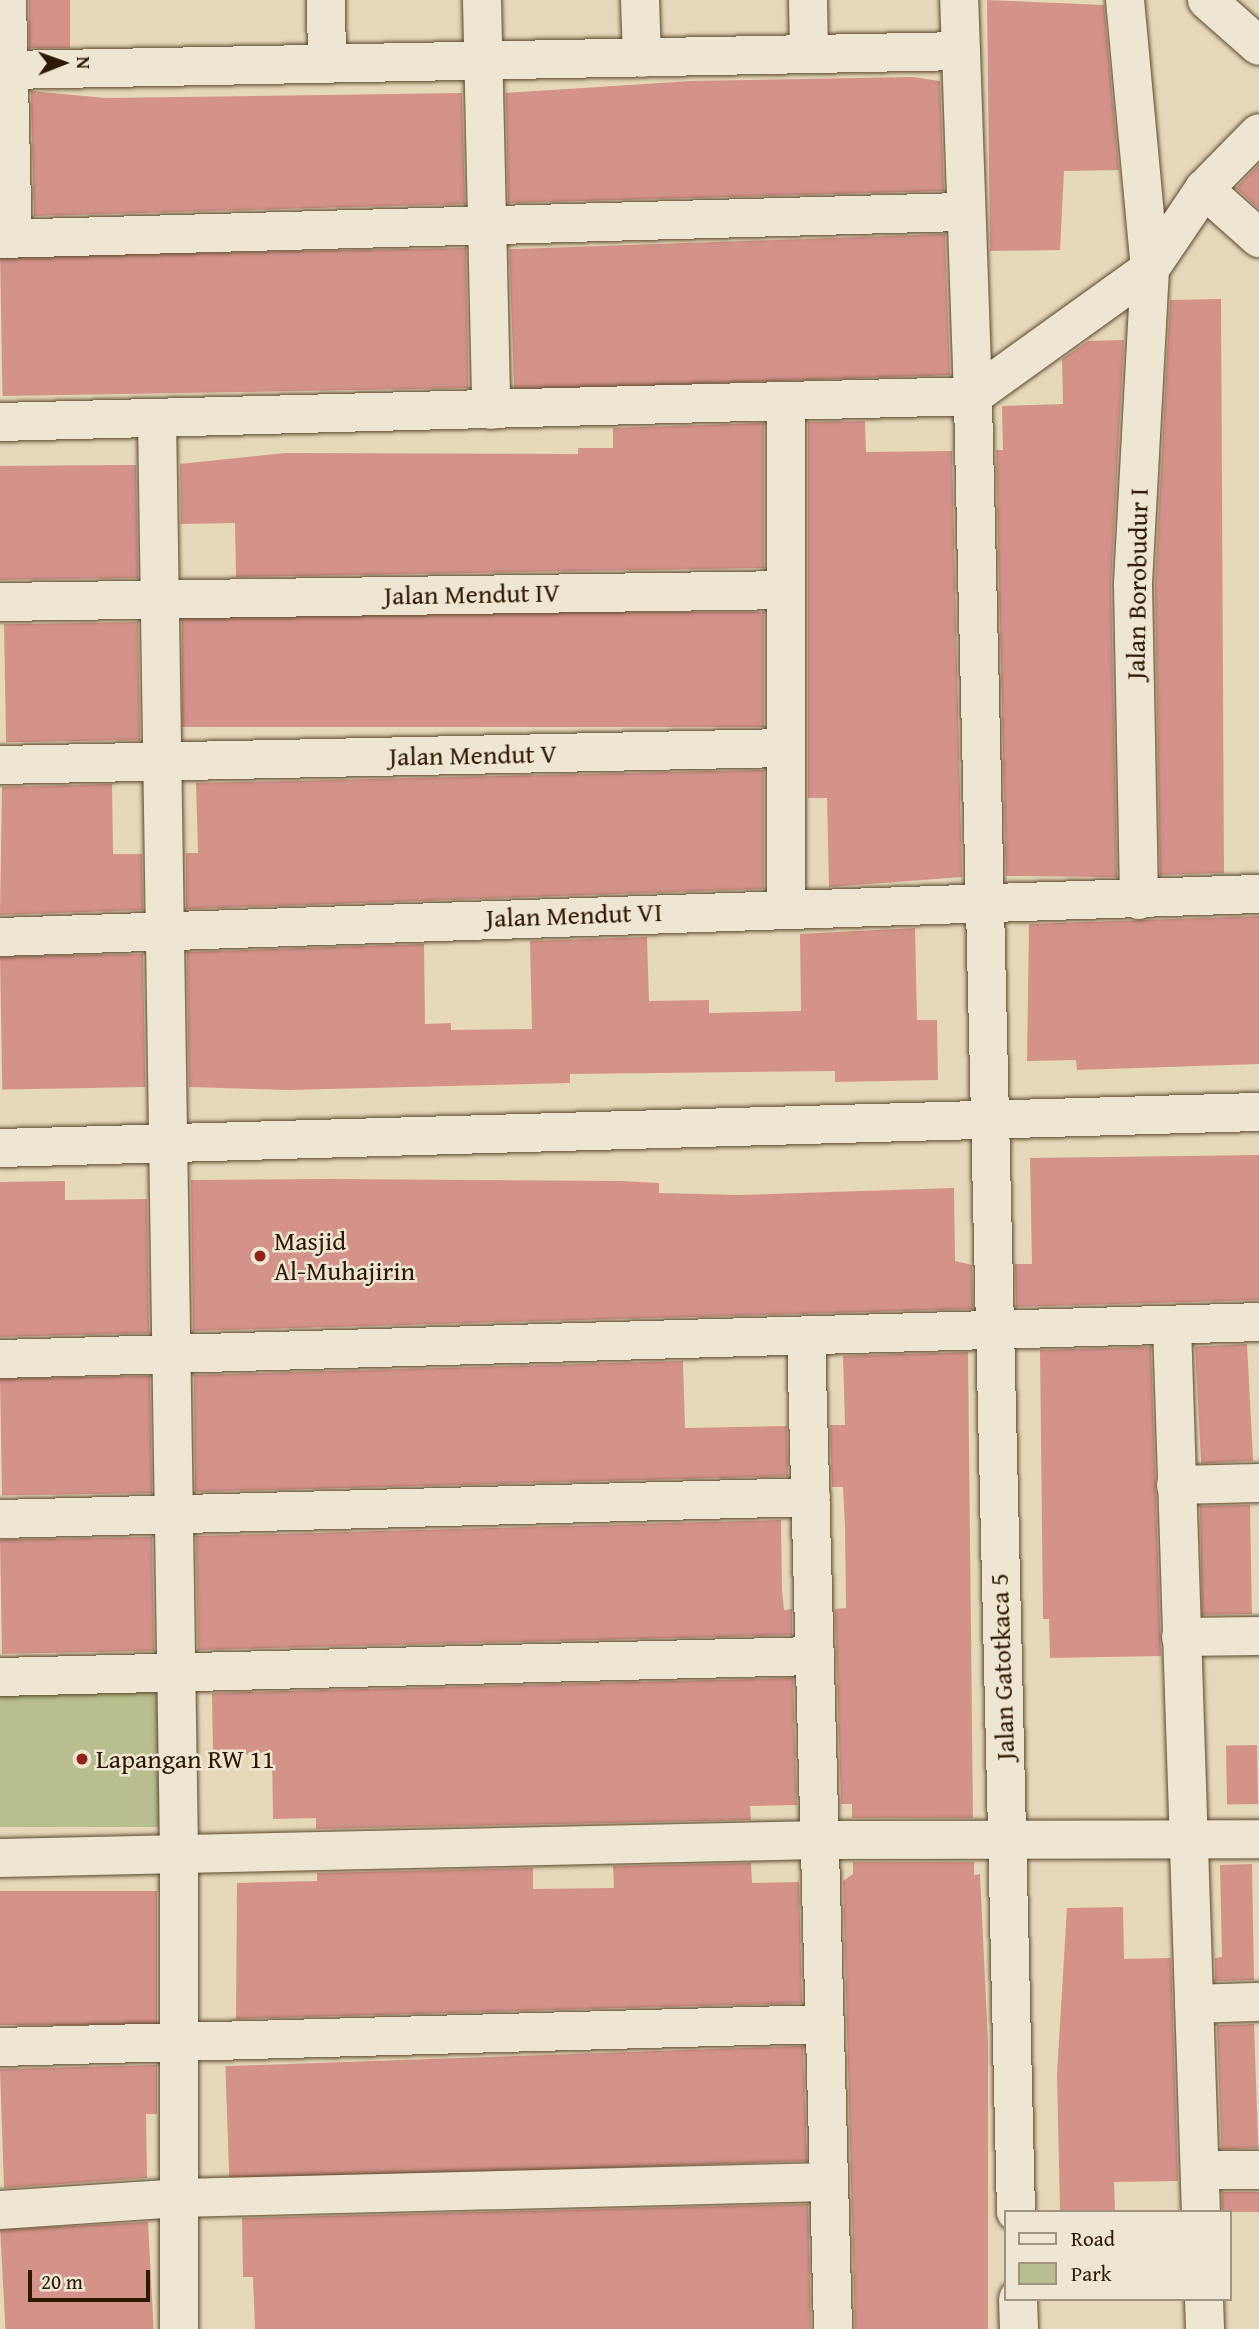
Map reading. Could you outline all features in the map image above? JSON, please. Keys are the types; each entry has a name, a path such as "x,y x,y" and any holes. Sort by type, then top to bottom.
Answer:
{"street":[{"path":"6,0 6,238 962,212"},
{"path":"326,0 327,65"},
{"path":"482,0 491,410"},
{"path":"640,0 642,58"},
{"path":"808,0 809,54"},
{"name":"Jalan Gatotkaca 5","path":"959,0 962,212 973,396 986,902 987,1122 1016,2210"},
{"name":"Jalan Borobudur I","path":"1125,0 1150,269 1133,585 1139,900"},
{"path":"1207,0 1259,47"},
{"path":"8,70 961,51"},
{"path":"0,422 973,396 1150,269 1204,189 1259,133"},
{"path":"1204,189 1259,238"},
{"path":"786,403 786,906"},
{"path":"157,418 162,933 170,1143 179,1850 179,2329"},
{"name":"Jalan Mendut IV","path":"0,602 786,590"},
{"name":"Jalan Mendut V","path":"0,765 786,748"},
{"name":"Jalan Mendut VI","path":"0,937 162,933 786,906 1139,900 1259,894"},
{"path":"0,1148 987,1122 1259,1112"},
{"path":"0,1359 806,1336 993,1334 1259,1322"},
{"path":"1171,1325 1185,1842 1201,2210"},
{"path":"806,1336 833,2329"},
{"path":"1176,1485 1259,1483"},
{"path":"0,1519 811,1497"},
{"path":"1181,1637 1259,1636"},
{"path":"0,1677 815,1656"},
{"path":"0,1858 179,1850 820,1840 1185,1842 1259,1839"},
{"path":"1194,2004 1259,2002"},
{"path":"0,2047 825,2024"},
{"path":"1200,2170 1259,2170"},
{"path":"0,2210 179,2198 828,2182"},
{"path":"1018,2301 1019,2329"},
{"path":"1204,2301 1205,2329"}],"green space":[{"name":"Lapangan RW 11","path":"0,1686 164,1686 164,1827 0,1827"}],"building":[{"path":"29,0 70,0 70,48 29,48"},
{"path":"987,0 1104,5 1119,170 1064,171 1060,250 990,251"},
{"path":"912,77 940,81 944,191 508,203 506,93 692,81"},
{"path":"31,91 105,98 462,93 465,204 34,216"},
{"path":"1259,164 1259,209 1236,188"},
{"path":"945,234 950,375 514,390 509,249"},
{"path":"466,248 468,388 3,396 0,256"},
{"path":"1221,299 1224,873 1160,875 1155,585 1170,300"},
{"path":"1124,340 1111,584 1117,877 1006,876 996,450 1003,450 1002,406 1063,404 1062,359 1088,341"},
{"path":"865,421 866,452 952,451 962,877 829,887 827,798 808,798 808,422"},
{"path":"764,423 764,568 236,577 235,523 181,524 180,464 285,453 578,454 578,448 613,448 613,428"},
{"path":"136,465 138,578 0,580 0,466"},
{"path":"182,612 764,612 764,727 182,727"},
{"path":"138,622 140,740 6,742 4,624"},
{"path":"764,770 764,889 186,909 186,853 198,853 196,783"},
{"path":"112,784 113,854 142,854 143,910 0,915 2,787"},
{"path":"1259,916 1259,1064 1077,1070 1076,1060 1027,1061 1029,924"},
{"path":"915,928 917,1020 937,1020 938,1080 835,1082 835,1071 570,1074 570,1083 288,1090 189,1087 187,952 424,944 425,1024 451,1023 451,1030 532,1029 530,941 647,937 649,1001 709,1000 709,1013 801,1011 800,934"},
{"path":"143,954 145,1087 2,1089 0,956"},
{"path":"1259,1155 1259,1300 1016,1307 1015,1264 1032,1264 1030,1158"},
{"path":"191,1180 622,1181 659,1183 659,1193 740,1195 954,1188 955,1261 972,1265 973,1309 193,1331"},
{"path":"65,1181 65,1200 147,1199 149,1333 0,1337 0,1182"},
{"path":"1247,1344 1253,1461 1201,1464 1195,1347"},
{"path":"1151,1347 1161,1656 1050,1658 1049,1619 1043,1619 1040,1350"},
{"path":"968,1352 973,1818 852,1818 852,1804 841,1804 835,1609 846,1608 845,1525 843,1487 832,1487 830,1425 845,1425 843,1356"},
{"path":"683,1361 685,1428 787,1426 788,1476 195,1492 194,1375"},
{"path":"150,1376 152,1493 2,1496 0,1379"},
{"path":"1250,1505 1252,1614 1202,1615 1200,1506"},
{"path":"781,1520 782,1590 784,1610 792,1609 792,1635 198,1650 196,1536"},
{"path":"152,1537 154,1651 2,1654 0,1540"},
{"path":"793,1678 797,1805 750,1806 751,1820 316,1829 316,1818 273,1819 272,1754 213,1755 212,1693"},
{"path":"1257,1745 1258,1804 1227,1805 1226,1746"},
{"path":"853,1862 974,1862 974,1875 980,1874 988,2043 988,2329 855,2329 843,1881 853,1874"},
{"path":"751,1863 752,1883 799,1882 802,2003 236,2019 237,1883 317,1881 317,1873 533,1868 533,1889 614,1888 613,1866"},
{"path":"1252,1864 1254,1980 1215,1981 1215,1958 1222,1957 1220,1865"},
{"path":"0,1891 157,1891 157,2025 0,2025"},
{"path":"1123,1907 1124,1959 1171,1958 1178,2181 1114,2182 1115,2210 1060,2210 1057,2074 1067,1908"},
{"path":"1254,2024 1258,2148 1221,2149 1217,2025"},
{"path":"803,2046 807,2161 229,2181 225,2066"},
{"path":"157,2065 157,2114 146,2114 147,2178 4,2188 0,2069"},
{"path":"1222,2192 1259,2192 1259,2212 1222,2210"},
{"path":"808,2204 811,2329 255,2329 253,2277 243,2277 242,2218"},
{"path":"148,2222 154,2329 5,2329 0,2230"}],"place":[{"name":"Masjid Al-Muhajirin","path":"260,1256"},
{"name":"Lapangan RW 11","path":"82,1759"}]}
